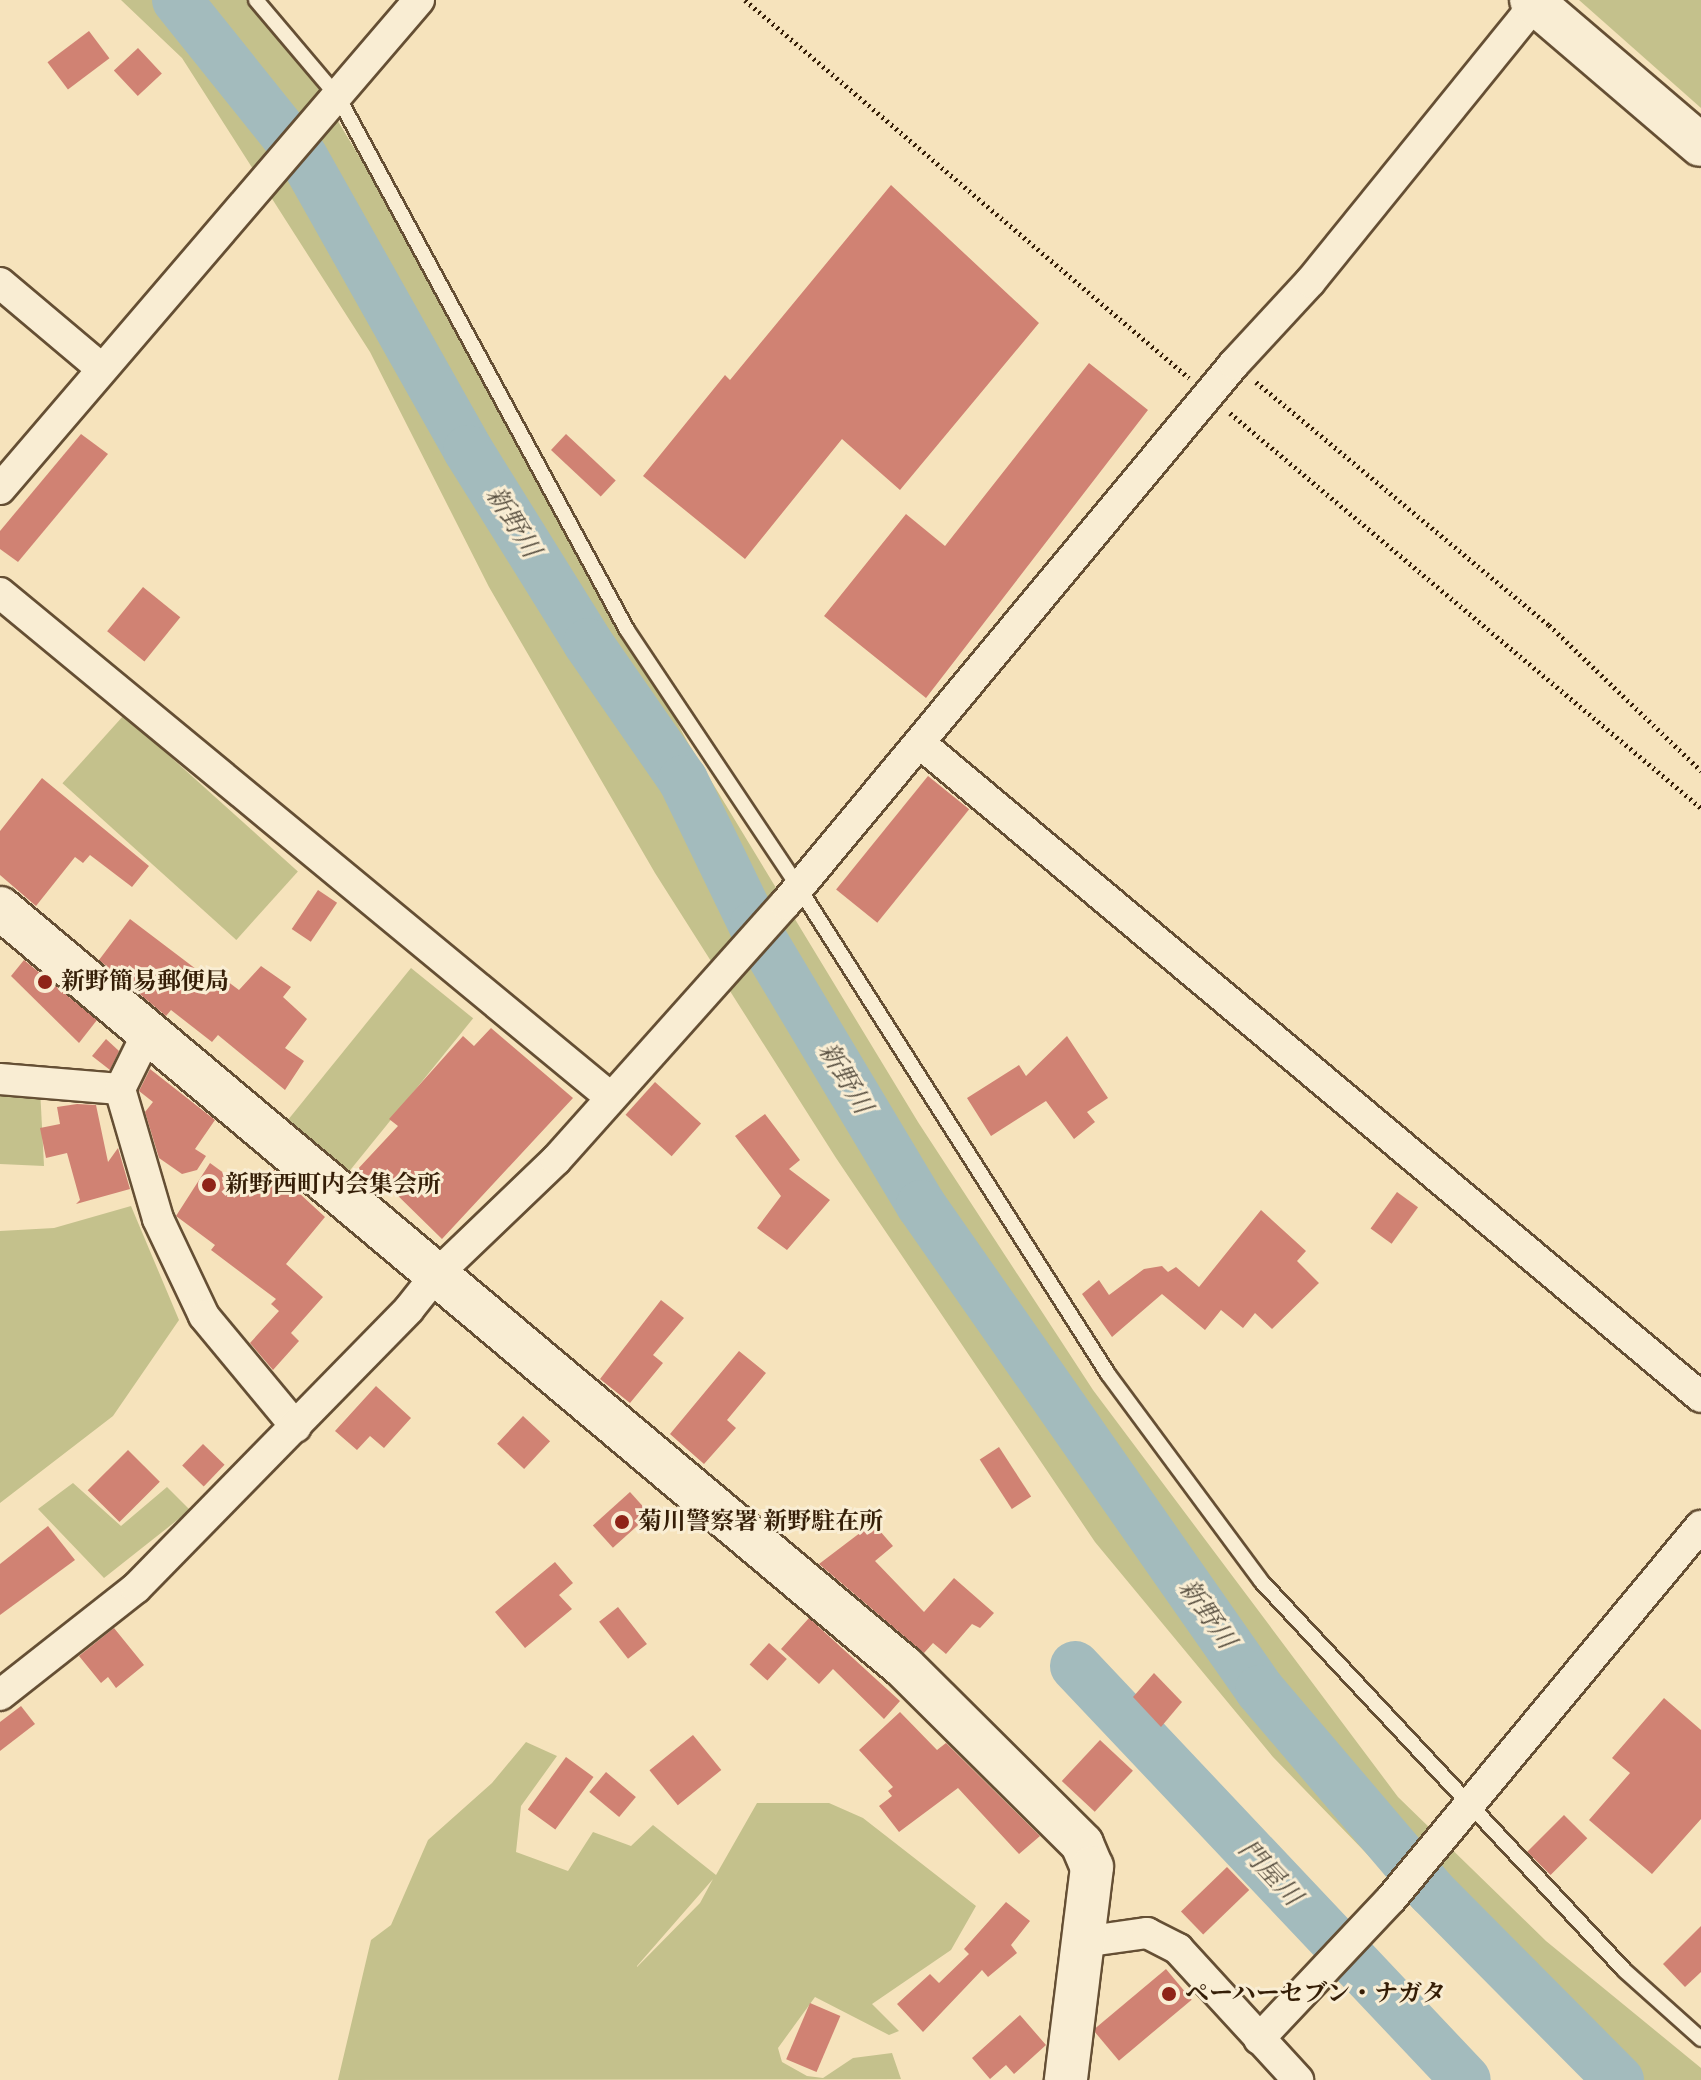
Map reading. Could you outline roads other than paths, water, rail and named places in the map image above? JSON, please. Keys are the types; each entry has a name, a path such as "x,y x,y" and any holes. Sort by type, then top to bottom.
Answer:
{"street":[{"path":"0,489 266,183 419,0"},
{"path":"0,1695 136,1588 296,1427 436,1275 556,1160 713,980 792,896 921,744 1234,364 1310,282 1533,2 1699,140"},
{"path":"0,283 102,369"},
{"path":"0,593 610,1097"},
{"path":"921,744 1701,1397"},
{"path":"0,908 904,1667 1082,1844 1092,1867 1066,2080"},
{"path":"148,1032 120,1089 158,1219 204,1316 296,1427"},
{"path":"0,1079 120,1089"},
{"path":"1259,2039 1391,1899 1701,1526"},
{"path":"1083,1942 1147,1933 1178,1949 1298,2080"}],"lane":[{"path":"256,0 338,97 627,630 792,896 1108,1374 1261,1581 1465,1807 1625,1971 1701,2039"}],"waterway":[{"name":"新野川","path":"177,0 303,157 468,450 588,643 683,780 754,926 921,1205 1260,1690 1431,1891 1619,2080"},
{"name":"門屋川","path":"1075,1666 1466,2080"}],"place":[{"name":"新野簡易郵便局","path":"45,982"},
{"name":"新野西町内会集会所","path":"209,1185"},
{"name":"菊川警察署 新野駐在所","path":"622,1522"},
{"name":"ペーハーセブン・ナガタ","path":"1169,1994"}]}
